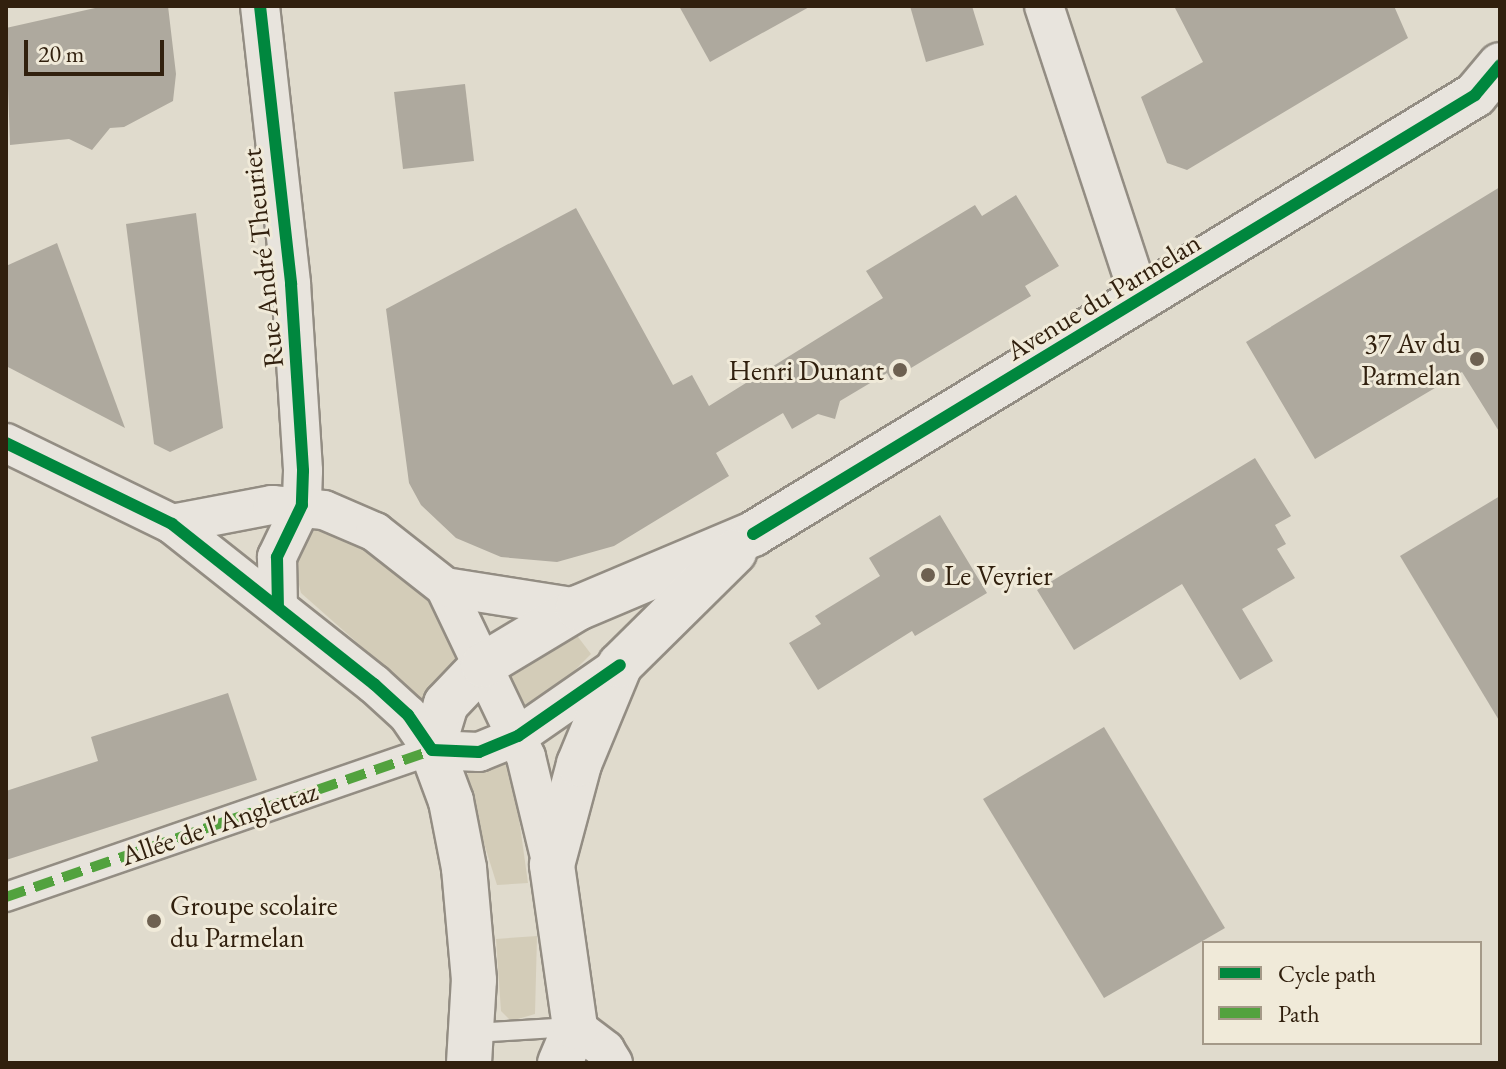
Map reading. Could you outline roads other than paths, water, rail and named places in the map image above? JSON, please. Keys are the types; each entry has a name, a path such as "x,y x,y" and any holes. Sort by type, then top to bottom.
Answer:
{"main road":[{"name":"Avenue du Parmelan","path":"753,534 1141,301 1492,83"},
{"path":"472,1048 471,941 460,833 432,750 446,704 483,665 578,608 753,534"},
{"path":"568,1045 552,865 579,764 620,665 753,534"}],"street":[{"name":"Rue André Theuriet","path":"260,6 292,299 302,505"},
{"path":"1044,6 1141,301"},
{"path":"6,443 172,524 408,715 432,750 479,752 518,736 620,665"},
{"path":"172,524 272,505 302,505 351,518 445,587 578,608"},
{"path":"278,607 274,578 281,541 302,505"},
{"path":"445,587 518,736 552,865"},
{"name":"Allée de l'Anglettaz","path":"6,897 432,750"},
{"path":"568,1045 605,1050 613,1063"}],"lane":[{"path":"472,1048 568,1045"}],"place":[{"name":"37 Av du Parmelan","path":"1477,359"},
{"name":"Henri Dunant","path":"900,370"},
{"name":"Le Veyrier","path":"928,575"},
{"name":"Groupe scolaire du Parmelan","path":"154,921"}]}
